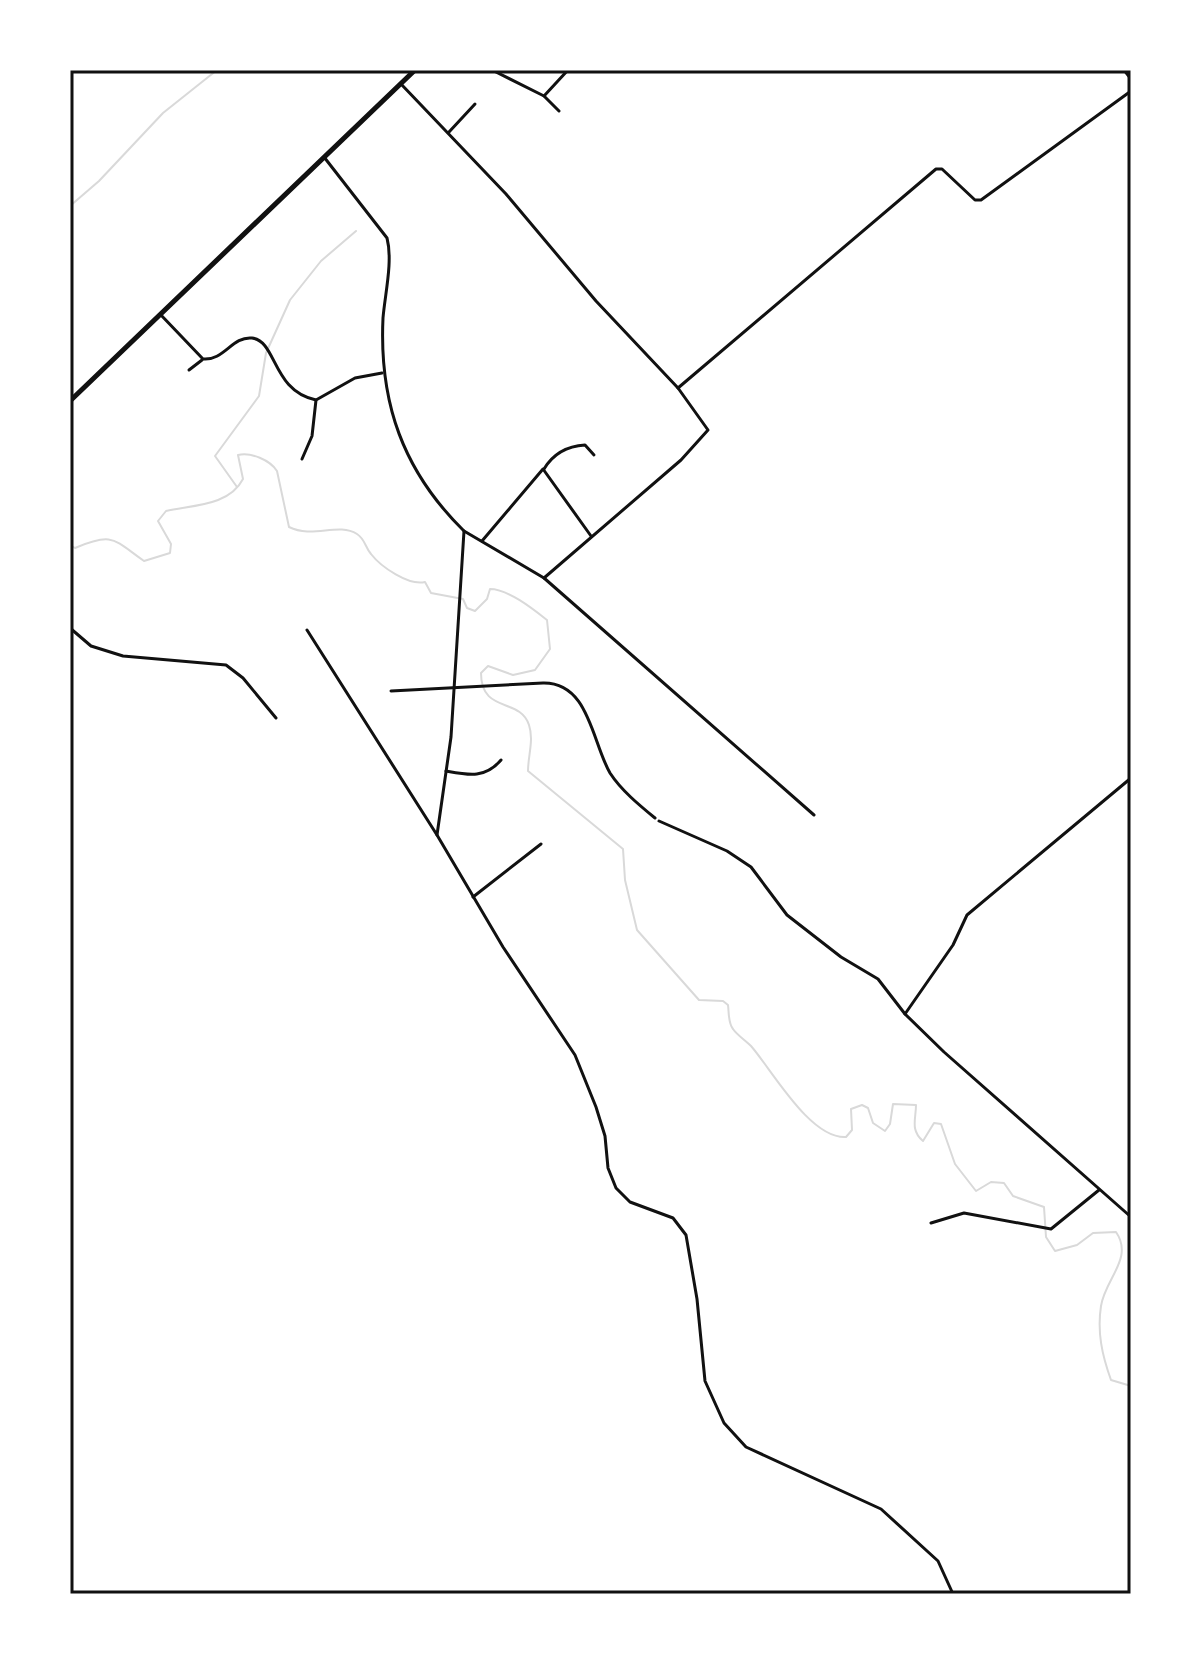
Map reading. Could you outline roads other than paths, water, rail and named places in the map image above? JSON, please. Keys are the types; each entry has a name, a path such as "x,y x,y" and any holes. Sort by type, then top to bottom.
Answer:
{"highway":[{"path":"70,401 415,70"}],"street":[{"path":"492,70 544,96 559,111"},
{"path":"544,96 568,70"},
{"path":"1124,70 1131,79"},
{"path":"401,84 559,253 596,301 678,388 707,427 707,435 544,578"},
{"path":"678,388 936,169 942,169 975,200 981,200 1131,91"},
{"path":"449,132 475,104"},
{"path":"324,157 383,229 389,244 382,373 392,415 425,486 464,531 544,578 814,815"},
{"path":"160,314 203,359"},
{"path":"189,370 203,359 216,358 245,339 258,339 268,348 277,372 287,385 316,400"},
{"path":"316,400 355,378 382,373"},
{"path":"302,459 312,436 316,400"},
{"path":"482,541 553,456 579,445 585,445 594,455"},
{"path":"543,469 591,536"},
{"path":"437,835 455,689 464,531"},
{"path":"70,628 91,646 123,656 226,665 243,678 276,718"},
{"path":"307,630 437,835 503,947 560,1030 585,1077 605,1136 608,1168 616,1188 630,1202 673,1218 686,1235 694,1271 705,1381 724,1423 746,1447 881,1509 938,1561 953,1594"},
{"path":"391,691 552,683 568,688 587,716 612,776 657,819 736,856 751,867 787,915 841,957 878,979 905,1014 1131,1217"},
{"path":"446,771 477,775 492,770 501,760"},
{"path":"905,1014 953,945 967,915 1131,778"},
{"path":"473,897 541,844"},
{"path":"931,1223 964,1213 1042,1230 1051,1229 1099,1190"}],"waterway":[{"path":"70,206 99,181 163,113 217,70"},
{"path":"237,487 215,456 259,396 266,353 290,300 321,261 356,231"},
{"path":"70,545 75,548 97,540 112,540 144,561 170,553 171,544 158,521 166,511 209,503 229,495 243,479 238,455 249,455 265,460 277,471 289,527 307,531 350,531 360,536 381,564 411,581 425,582 431,593 463,599 467,608 475,611 487,599 490,589 497,590 520,600 547,620 550,649 535,670 513,675 488,666 481,673 483,686 494,700 524,716 529,725 528,771 623,849 625,880 637,930 699,1000 723,1001 728,1005 733,1029 819,1127 832,1135 846,1137 852,1130 851,1109 862,1105 868,1108 873,1123 885,1131 890,1124 893,1104 916,1105 916,1133 923,1141 934,1123 941,1124 955,1164 976,1191 991,1182 1004,1183 1013,1196 1044,1207 1046,1237 1055,1251 1077,1245 1093,1233 1116,1232 1122,1251 1101,1306 1100,1334 1111,1380 1131,1386"}]}
